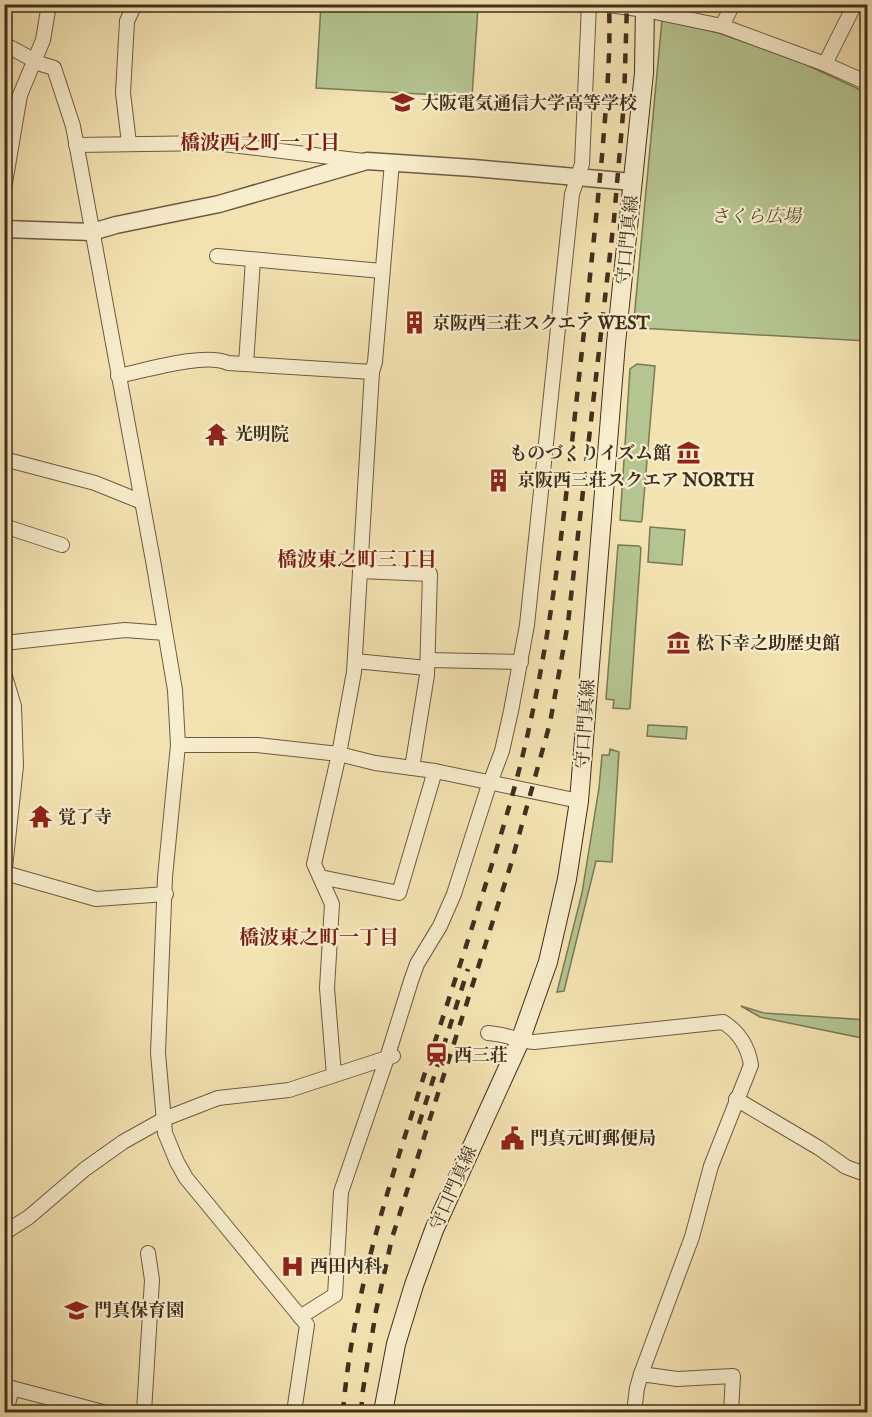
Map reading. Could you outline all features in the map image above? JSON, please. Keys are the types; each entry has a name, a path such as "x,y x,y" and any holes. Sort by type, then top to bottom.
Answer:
{"main road":[{"name":"守口門真線","path":"383,1413 396,1344 434,1230 520,1041 548,962 567,879 579,801 616,343 644,73 645,7"}],"street":[{"path":"4,189 20,95 43,40 49,4"},
{"path":"129,143 123,93 127,21 135,4"},
{"path":"300,1317 335,1295 341,1192 393,1056 417,964 440,926 454,894 502,751 527,624 572,194 582,164 589,4"},
{"path":"602,4 645,7 723,26 825,64 867,83"},
{"path":"723,26 734,4"},
{"path":"825,64 855,4"},
{"path":"4,44 54,68 68,108 142,502 174,690 178,745 165,877 158,1053 165,1133 186,1178 307,1324 294,1413"},
{"path":"76,145 214,143 367,161 633,182"},
{"path":"4,229 92,232 219,204 367,161"},
{"path":"334,1076 327,988 332,904 314,864 339,754 355,661 372,372 375,362 392,162"},
{"path":"217,256 382,271"},
{"path":"246,364 253,260"},
{"path":"118,376 202,360 220,359 228,363 372,372"},
{"path":"4,459 94,483 142,502"},
{"path":"4,526 62,545"},
{"path":"360,571 430,574 428,664 412,768"},
{"path":"4,643 125,630 165,633"},
{"path":"355,661 428,664 521,662"},
{"path":"4,673 14,706 16,766 5,875 96,899 166,894"},
{"path":"178,745 257,745 339,754 375,763 435,771 579,801"},
{"path":"320,877 399,893 435,771"},
{"path":"488,1033 506,1034 520,1041 534,1042 723,1022 733,1028 748,1050 751,1065 711,1166 692,1238 641,1374 634,1413"},
{"path":"4,1233 29,1217 85,1169 123,1142 164,1119 219,1098 289,1090 393,1056"},
{"path":"736,1099 819,1148 846,1167 867,1174"},
{"path":"144,1413 152,1280 148,1253"},
{"path":"641,1374 677,1380 733,1376 731,1413"},
{"path":"6,1413 8,1387 103,1413"}],"green space":[{"path":"431,4 478,7 472,97 316,88 321,5"},
{"name":"さくら広場","path":"662,20 719,33 805,64 867,93 867,341 639,328 634,319"},
{"path":"637,364 655,366 641,522 620,520 630,369"},
{"path":"650,527 685,530 682,565 648,562"},
{"path":"618,545 641,548 630,708 628,709 613,708 614,700 606,699"},
{"path":"648,725 687,727 686,739 647,736"},
{"path":"610,749 619,752 612,862 596,861 564,991 557,992 582,893 602,755 609,755"},
{"path":"741,1006 764,1013 867,1020 867,1039 760,1017"}],"railway":[{"path":"343,1412 353,1337 368,1263 400,1153 509,807 524,751 547,638 563,523 602,156 609,4"},
{"path":"361,1412 376,1311 392,1238 511,864 550,723 568,623 614,219 624,102 627,4"},
{"path":"419,1124 468,969"}],"place":[{"name":"大阪電気通信大学高等学校","path":"403,103"},
{"name":"京阪西三荘スクエア WEST","path":"414,323"},
{"name":"光明院","path":"217,434"},
{"name":"ものづくりイズム館","path":"689,453"},
{"name":"京阪西三荘スクエア NORTH","path":"499,480"},
{"name":"松下幸之助歴史館","path":"678,643"},
{"name":"覚了寺","path":"40,817"},
{"name":"西三荘","path":"436,1055"},
{"name":"門真元町郵便局","path":"512,1138"},
{"name":"西田内科","path":"292,1266"},
{"name":"門真保育園","path":"76,1310"}],"district":[{"name":"橋波西之町一丁目","path":"260,142"},
{"name":"橋波東之町三丁目","path":"357,559"},
{"name":"橋波東之町一丁目","path":"319,937"}]}
